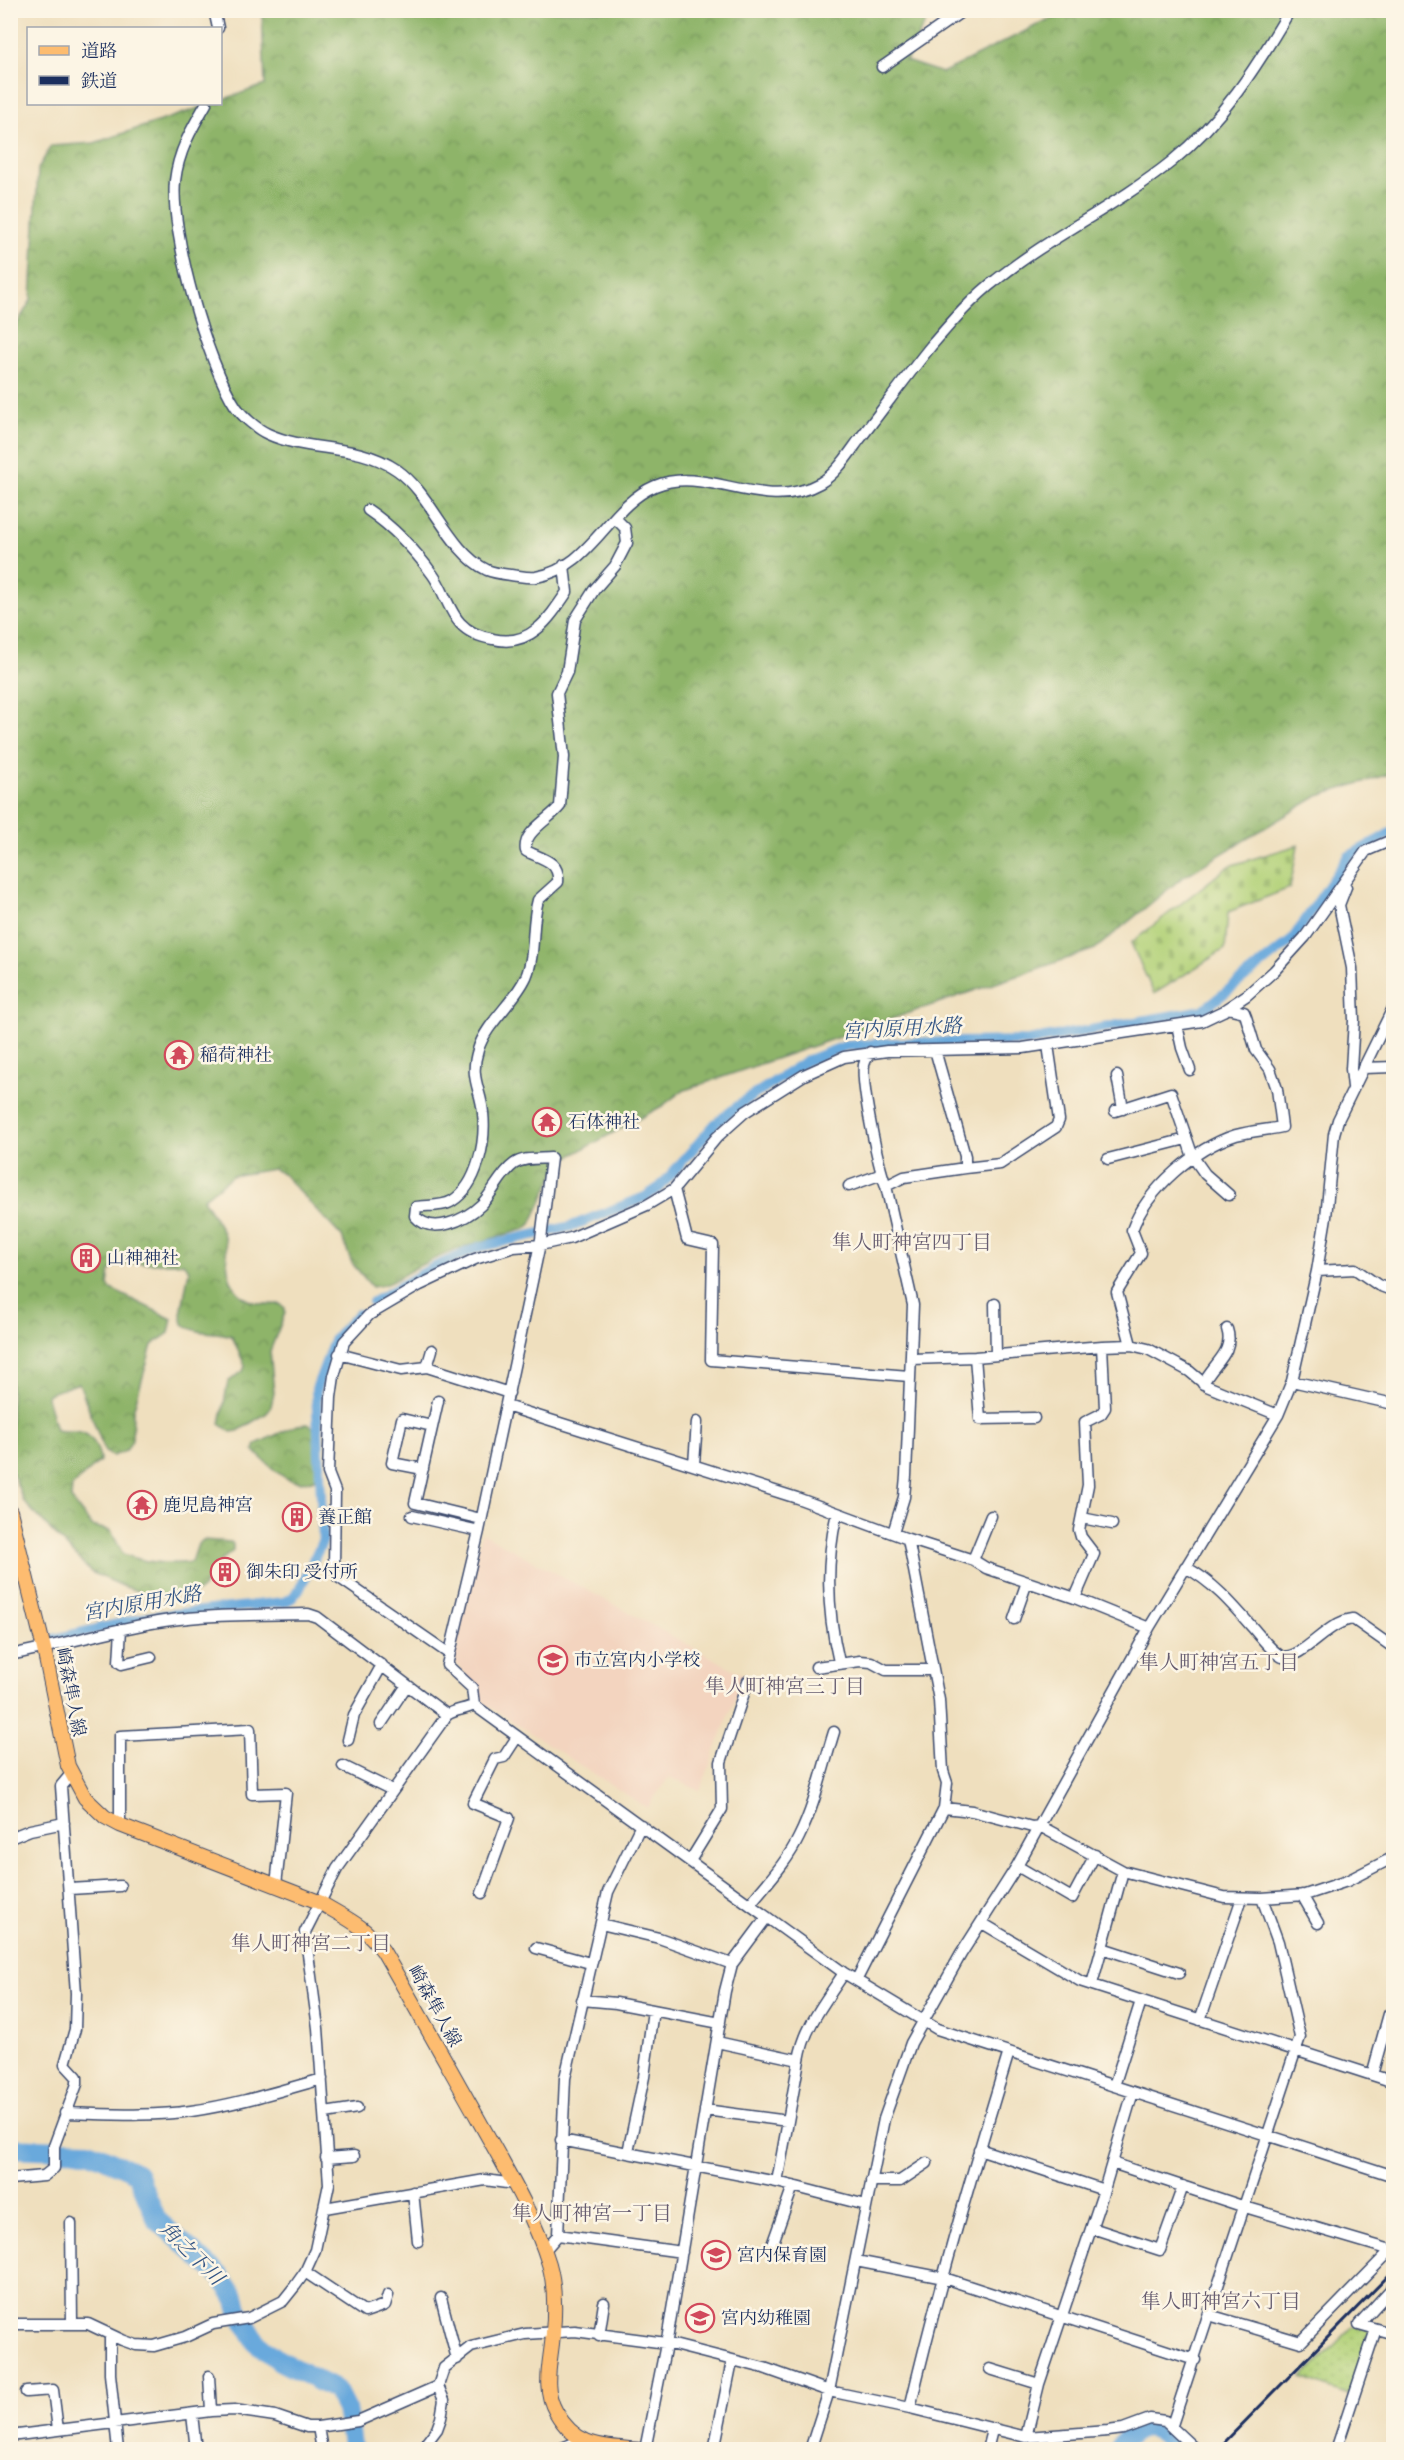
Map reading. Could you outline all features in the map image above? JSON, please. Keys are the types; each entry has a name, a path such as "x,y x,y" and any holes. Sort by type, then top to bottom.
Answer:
{"main road":[{"name":"崎森隼人線","path":"10,1511 44,1649 65,1758 79,1790 92,1806 120,1825 319,1902 363,1927 383,1951 514,2184 544,2251 550,2267 554,2291 554,2331 548,2371 548,2391 554,2409 562,2423 586,2443 643,2450"}],"street":[{"path":"214,10 218,27"},
{"path":"882,67 964,10"},
{"path":"205,105 184,143 175,183 175,205 182,250 203,333 221,379 238,410 266,433 292,441 354,451 378,459 401,473 422,496 464,551 488,570 532,578 548,574 591,545 638,495 658,484 682,480 699,481 764,494 800,491 822,482 844,460 932,346 993,281 1169,163 1199,137 1231,104 1290,10"},
{"path":"368,510 393,530 433,575 460,623 480,636 505,642 528,636 548,621 567,592 564,565"},
{"path":"615,518 625,528 627,543 615,566 594,590 575,620 567,672 557,693 564,758 560,806 528,836 525,844 526,851 556,866 559,872 558,882 538,900 526,977 478,1048 475,1086 483,1111 483,1131 475,1172 452,1202 416,1207 415,1216 420,1222 430,1226 441,1226 463,1218 481,1205 513,1164 525,1160 551,1158 541,1242 479,1531 448,1653 447,1665 472,1688 474,1705 517,1737 844,1973 938,2029 1394,2176"},
{"path":"448,1653 338,1577 334,1567 335,1491 328,1473 331,1397 339,1354 348,1335 363,1321 420,1285 492,1253 571,1238 648,1205 674,1189 717,1137 751,1108 819,1067 844,1057 870,1052 1023,1048 1202,1021 1246,995 1274,971 1305,937 1366,851 1394,839"},
{"path":"1351,872 1339,905 1352,968 1354,1020 1351,1069 1353,1087"},
{"path":"810,2450 829,2391 884,2118 902,2065 922,2020 1017,1866 1149,1628 1278,1415 1292,1381 1317,1271 1338,1120 1394,1006"},
{"path":"1131,1345 1117,1294 1118,1288 1141,1252 1132,1234 1132,1228 1149,1199 1182,1163 1193,1157 1236,1136 1282,1127 1277,1089 1270,1069 1256,1050 1244,1012 1227,1008"},
{"path":"1177,1025 1190,1070"},
{"path":"886,1186 911,1176 1000,1164 1056,1127 1059,1120 1048,1045"},
{"path":"935,1050 965,1156 965,1168"},
{"path":"870,1052 864,1064 864,1077 882,1174 913,1305 905,1486 893,1533"},
{"path":"1363,1068 1394,1066"},
{"path":"1117,1076 1119,1110 1171,1094 1193,1157 1204,1174 1229,1195"},
{"path":"1108,1159 1186,1139"},
{"path":"849,1186 882,1174"},
{"path":"674,1189 687,1239 713,1245 712,1360 909,1376"},
{"path":"1317,1271 1355,1269 1378,1285 1394,1291"},
{"path":"995,1304 996,1355"},
{"path":"1203,1384 1210,1370 1227,1351 1230,1341 1227,1329"},
{"path":"910,1359 975,1357 1131,1345 1148,1349 1162,1356 1189,1371 1203,1384 1278,1415"},
{"path":"1075,1598 1094,1554 1081,1538 1079,1530 1089,1485 1085,1422 1101,1414 1106,1405 1102,1346"},
{"path":"427,1367 432,1350"},
{"path":"339,1354 401,1370 427,1367 509,1393"},
{"path":"975,1357 980,1419 1034,1418"},
{"path":"1292,1381 1389,1403"},
{"path":"438,1401 415,1503 481,1519"},
{"path":"506,1406 694,1464 837,1513 973,1560 986,1568 1075,1598 1149,1628"},
{"path":"423,1469 392,1462 402,1419 432,1426"},
{"path":"694,1464 697,1422"},
{"path":"837,1513 829,1546 829,1576 833,1637 839,1662"},
{"path":"412,1516 479,1531"},
{"path":"973,1560 991,1516"},
{"path":"1082,1518 1112,1524"},
{"path":"857,1979 945,1808 947,1783 944,1771 939,1700 908,1539"},
{"path":"1185,1567 1196,1572 1218,1591 1271,1649 1282,1657 1291,1656 1336,1624 1353,1619 1394,1648"},
{"path":"1014,1619 1027,1582"},
{"path":"10,1655 166,1621 228,1616 308,1614 317,1617 447,1715"},
{"path":"121,1629 119,1662 122,1664 151,1657"},
{"path":"816,1667 839,1662 866,1661 886,1670 933,1670"},
{"path":"348,1740 354,1715 382,1665"},
{"path":"690,1861 722,1809 721,1762 748,1681"},
{"path":"381,1724 407,1685"},
{"path":"10,2324 88,2324 136,2345 154,2346 185,2337 213,2324 249,2318 283,2301 305,2272 315,2250 329,2184 318,2028 305,1939 306,1932 331,1878 447,1715 474,1705"},
{"path":"120,1825 120,1736 250,1729 252,1794 286,1793 276,1885"},
{"path":"750,1904 799,1838 834,1732"},
{"path":"482,1893 509,1818 473,1803 495,1759 504,1757 517,1737"},
{"path":"343,1766 392,1790"},
{"path":"10,2179 44,2176 54,2168 53,2151 77,2084 77,2077 65,2064 75,2029 76,2002 70,1889 61,1786 71,1774"},
{"path":"945,1808 972,1811 1032,1827 1040,1826 1123,1870 1203,1892 1242,1898 1302,1895 1347,1881 1394,1857"},
{"path":"10,1838 30,1830 64,1823"},
{"path":"544,2251 558,2235 565,2078 590,1963 608,1892 641,1825"},
{"path":"1017,1866 1072,1898 1095,1855"},
{"path":"1092,1984 1123,1870"},
{"path":"70,1889 120,1886"},
{"path":"1302,1895 1318,1923"},
{"path":"1200,2020 1242,1898"},
{"path":"1172,2425 1300,2037 1278,1942 1262,1898"},
{"path":"643,2450 666,2343 695,2164 732,1964 767,1917"},
{"path":"982,1923 1080,1981 1394,2082"},
{"path":"601,1924 658,1938 732,1964"},
{"path":"536,1948 590,1963"},
{"path":"1102,1948 1179,1973"},
{"path":"777,2182 801,2043 844,1973"},
{"path":"582,2000 616,2003 720,2023"},
{"path":"1114,2086 1141,2001"},
{"path":"628,2152 645,2076 653,2010"},
{"path":"1372,2075 1389,2014 1394,2015"},
{"path":"717,2042 799,2060"},
{"path":"910,2408 925,2343 945,2278 979,2149 1009,2052"},
{"path":"65,2113 156,2114 189,2111 226,2105 322,2079"},
{"path":"1026,2436 1039,2384 1092,2228 1133,2092"},
{"path":"325,2113 357,2108"},
{"path":"705,2110 788,2121"},
{"path":"561,2140 695,2164 866,2205"},
{"path":"979,2149 1104,2190"},
{"path":"326,2158 354,2156"},
{"path":"871,2181 900,2181 927,2163"},
{"path":"1112,2163 1245,2206 1392,2248 1300,2342 1209,2314"},
{"path":"325,2208 485,2180 514,2184"},
{"path":"771,2248 793,2186"},
{"path":"1092,2228 1160,2250 1183,2186"},
{"path":"413,2192 418,2241"},
{"path":"71,2223 72,2323"},
{"path":"558,2235 682,2252"},
{"path":"856,2261 945,2278 1195,2360"},
{"path":"305,2272 365,2312 385,2305 388,2295"},
{"path":"1394,2286 1359,2324 1394,2334"},
{"path":"441,2298 457,2359"},
{"path":"599,2336 604,2303"},
{"path":"1336,2450 1376,2329"},
{"path":"422,2450 437,2429 441,2418 444,2400 438,2386 444,2368 471,2347 498,2339 554,2331 575,2331 599,2336 666,2343 764,2368 829,2391 1026,2436 1108,2432 1150,2419 1165,2421 1172,2425 1196,2450"},
{"path":"111,2336 110,2373 118,2450"},
{"path":"714,2450 732,2361"},
{"path":"990,2369 1039,2384"},
{"path":"209,2376 212,2411"},
{"path":"10,2436 234,2410 275,2416 308,2427 318,2427 358,2421 438,2386"},
{"path":"26,2392 53,2390 58,2430"},
{"path":"192,2414 196,2450"},
{"path":"318,2427 322,2450"},
{"path":"987,2450 992,2430"},
{"path":"557,2450 582,2440"}],"shaded area":[{"path":"482,1533 744,1675 700,1791 669,1777 647,1808 478,1699 479,1688 453,1660"}],"green space":[{"path":"255,11 931,11 906,61 942,73 1047,20 1079,11 1393,11 1393,773 1318,796 1183,877 1095,949 682,1091 662,1106 565,1159 557,1168 531,1224 525,1229 445,1254 385,1284 372,1287 352,1263 342,1237 283,1174 273,1169 232,1176 203,1199 224,1236 232,1283 236,1290 248,1300 263,1304 280,1304 285,1308 270,1351 274,1393 267,1413 238,1431 231,1432 220,1424 228,1382 243,1371 245,1366 232,1336 195,1330 183,1324 181,1314 189,1270 183,1263 139,1263 115,1266 110,1271 108,1285 111,1289 172,1319 169,1333 152,1345 133,1411 132,1440 126,1451 113,1456 105,1452 79,1383 48,1394 47,1397 56,1430 85,1434 93,1441 99,1455 100,1461 72,1486 71,1499 92,1526 111,1531 123,1554 148,1561 183,1563 192,1562 198,1544 203,1540 233,1544 233,1551 213,1567 203,1588 198,1592 166,1596 146,1594 91,1572 24,1502 11,1469 10,336 31,300 38,169 51,146 94,143 208,105 222,105 222,100 265,85 262,14"},
{"path":"1298,845 1290,888 1228,912 1225,949 1154,994 1131,943 1229,866"},
{"path":"308,1424 315,1429 316,1478 298,1482 290,1480 282,1476 254,1451 256,1444 297,1425"},
{"path":"1353,2326 1370,2331 1348,2395 1302,2378"}],"waterway":[{"name":"宮内原用水路","path":"373,1302 432,1268 479,1247 572,1226 645,1197 660,1187 715,1124 743,1102 806,1061 845,1046 888,1043 1028,1041 1203,1010 1291,941 1349,856 1394,831"},
{"name":"宮内原用水路","path":"53,1639 147,1617 284,1602 292,1598 300,1588 323,1540 316,1389 335,1338 358,1314"},
{"name":"角之下川","path":"10,2148 89,2151 137,2173 157,2220 220,2276 235,2297 239,2312 257,2343 280,2361 336,2390 346,2409 353,2450"},
{"name":"角之下川","path":"1117,2450 1133,2433 1148,2428 1156,2430 1179,2450"}],"railway":[{"path":"1217,2450 1394,2270"}],"place":[{"name":"稲荷神社","path":"179,1055"},
{"name":"石体神社","path":"547,1122"},
{"name":"山神神社","path":"86,1258"},
{"name":"鹿児島神宮","path":"142,1505"},
{"name":"養正館","path":"297,1517"},
{"name":"御朱印 受付所","path":"225,1572"},
{"name":"市立宮内小学校","path":"553,1660"},
{"name":"宮内保育園","path":"716,2255"},
{"name":"宮内幼稚園","path":"700,2318"}],"district":[{"name":"隼人町神宮四丁目","path":"912,1242"},
{"name":"隼人町神宮五丁目","path":"1219,1662"},
{"name":"隼人町神宮三丁目","path":"785,1686"},
{"name":"隼人町神宮二丁目","path":"311,1943"},
{"name":"隼人町神宮一丁目","path":"592,2213"},
{"name":"隼人町神宮六丁目","path":"1221,2301"}]}
